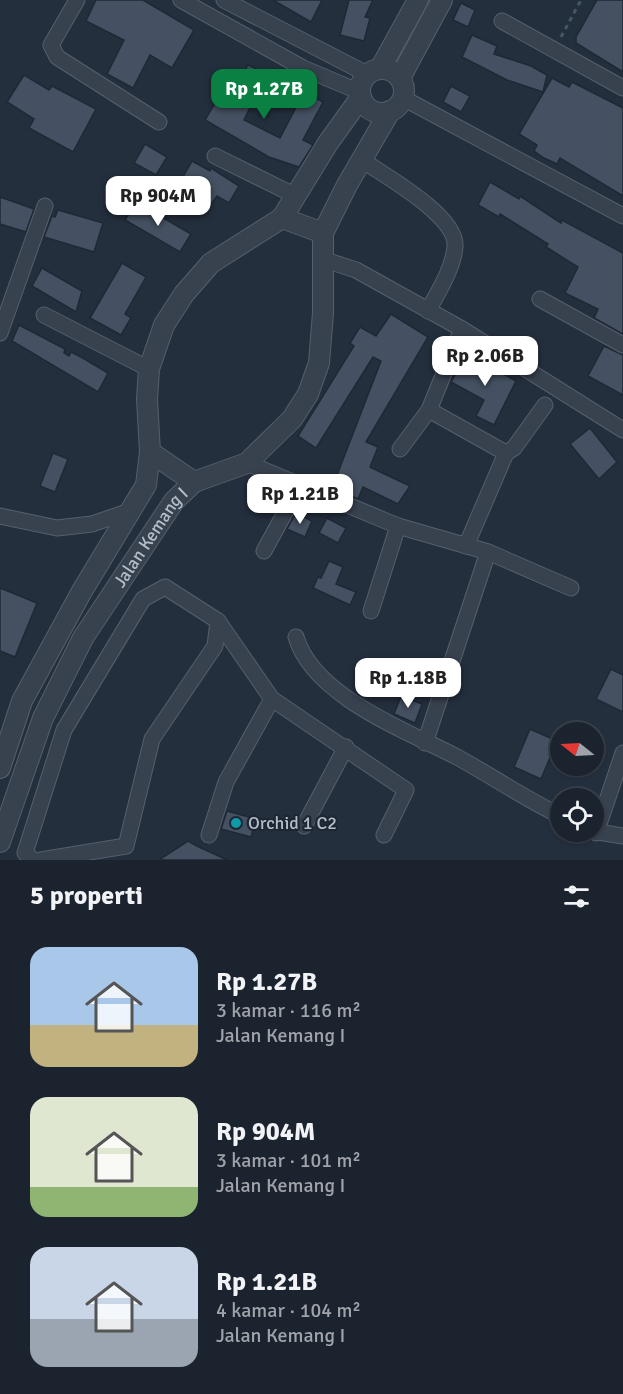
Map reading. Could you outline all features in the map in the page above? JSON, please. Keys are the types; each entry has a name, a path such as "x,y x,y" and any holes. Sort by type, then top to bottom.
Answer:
{"street":[{"path":"77,0 51,45 52,51 57,57 159,123"},
{"path":"181,0 303,68 367,83 388,69 400,78 403,84 397,104 383,112 370,109 367,83"},
{"path":"224,0 367,83"},
{"name":"Jalan Kemang I","path":"1,764 22,701 82,591 146,485 150,452 147,399 149,369 164,325 190,286 211,263 282,218 418,0"},
{"path":"400,78 442,0"},
{"path":"502,21 623,88"},
{"path":"397,104 623,216"},
{"name":"Jalan Kemang I","path":"0,842 43,718 83,638 174,501 194,482 248,463 292,419 308,394 320,363 323,313 323,233 362,160 397,104"},
{"path":"214,156 296,196"},
{"path":"362,160 430,207 453,232 456,245 451,264 428,311"},
{"path":"2,324 45,206"},
{"path":"282,218 323,233"},
{"path":"322,259 356,270 462,329 623,430"},
{"path":"540,299 623,345"},
{"path":"44,315 149,369"},
{"path":"400,449 429,410 462,329"},
{"path":"466,546 506,453 514,448 545,405"},
{"path":"429,410 506,453"},
{"path":"150,452 194,482"},
{"path":"248,463 299,487 398,526 488,552 571,588"},
{"path":"264,551 299,487"},
{"path":"0,516 57,528 126,518"},
{"path":"371,611 398,526"},
{"path":"425,743 488,552"},
{"path":"33,860 26,853 64,730 143,599 165,587 218,621 272,699 346,747 406,790 384,835"},
{"path":"82,591 107,604"},
{"path":"41,860 126,846 152,739 214,646 218,621"},
{"path":"296,637 300,651 312,670 385,724 458,758 550,810"},
{"path":"209,835 226,782 272,699"},
{"path":"304,826 346,747"},
{"path":"604,805 623,753"},
{"path":"1,764 26,767"},
{"path":"604,833 623,836"}],"path":[{"path":"555,50 581,0"}],"building":[{"path":"96,0 143,0 194,30 172,68 150,55 133,88 107,74 124,40 86,21"},
{"path":"273,0 322,0 311,22"},
{"path":"349,0 373,0 365,17 370,18 364,41 340,35"},
{"path":"597,0 623,0 623,72 576,43 576,37"},
{"path":"461,3 475,10 468,27 453,20"},
{"path":"472,35 497,46 494,54 531,66 547,75 543,92 507,80 462,57"},
{"path":"248,65 267,74 244,120 280,138 304,92 323,102 303,140 313,145 299,167 269,157 205,120 228,81 237,85"},
{"path":"24,75 49,90 52,86 96,109 73,152 29,128 34,119 7,102"},
{"path":"552,78 569,87 572,82 623,108 623,196 560,158 557,164 544,158 534,151 537,145 519,134"},
{"path":"451,86 470,96 461,112 443,102"},
{"path":"145,144 167,157 156,175 134,163"},
{"path":"192,161 210,171 211,168 239,186 229,203 217,196 212,203 181,180"},
{"path":"490,182 519,199 520,196 561,223 562,220 623,253 623,334 594,318 598,309 565,293 578,267 546,247 548,244 500,214 499,217 478,205"},
{"path":"0,197 34,209 26,232 0,224"},
{"path":"136,202 191,234 180,252 125,220"},
{"path":"58,210 103,223 94,252 44,237 52,216 55,217"},
{"path":"122,263 146,277 125,314 131,318 121,335 90,318"},
{"path":"42,268 82,291 76,312 32,286"},
{"path":"391,314 428,337 366,442 378,447 370,467 410,486 398,504 363,487 358,499 332,488 381,361 373,357 316,448 298,436 354,346 350,343 360,327 376,336"},
{"path":"19,325 65,349 64,353 69,356 71,352 108,373 98,392 12,341"},
{"path":"604,346 623,355 623,395 588,376"},
{"path":"467,354 516,381 494,425 476,416 484,400 451,382"},
{"path":"590,428 617,462 599,479 570,444"},
{"path":"53,453 68,459 55,492 40,486"},
{"path":"296,513 312,521 305,537 287,529"},
{"path":"327,518 346,528 338,543 319,533"},
{"path":"329,561 343,567 336,584 356,592 350,605 313,588"},
{"path":"0,588 37,603 15,657 0,651"},
{"path":"611,669 623,675 623,712 596,699"},
{"path":"401,696 422,704 415,723 394,714"},
{"path":"530,729 550,738 550,758 541,779 514,767"},
{"name":"Orchid 1 C2","path":"227,811 256,819 251,837 221,829"},
{"path":"188,841 197,846 227,860 159,860"}],"place":[{"name":"Orchid 1 C2","path":"236,823"}]}
